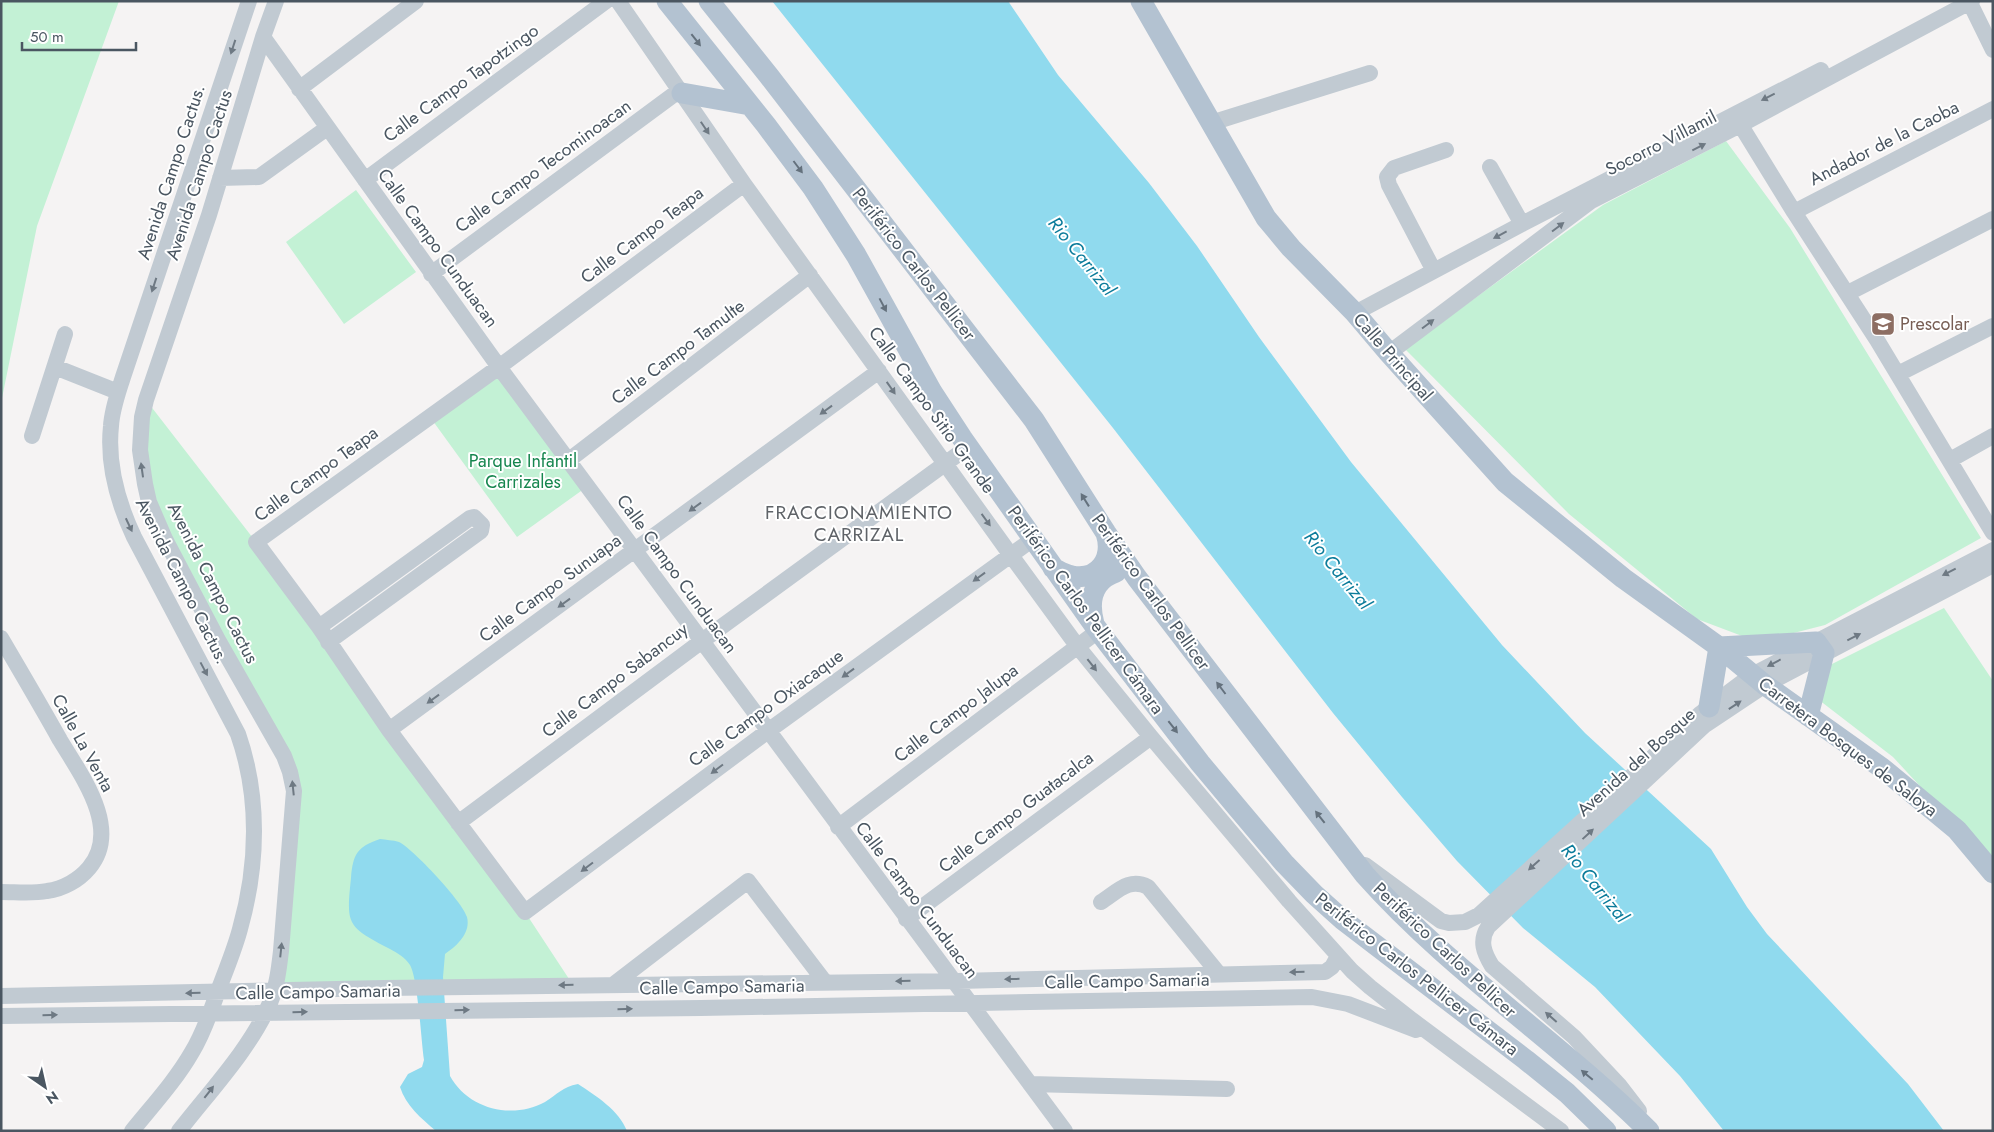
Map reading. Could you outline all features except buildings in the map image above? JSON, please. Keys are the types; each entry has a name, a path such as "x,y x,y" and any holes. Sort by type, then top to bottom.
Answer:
{"main road":[{"name":"Periférico Carlos Pellicer Cámara","path":"667,1 813,188 856,255 928,385 968,447 1096,628 1200,763 1284,863 1314,894 1343,920 1567,1093 1606,1131"},
{"name":"Periférico Carlos Pellicer","path":"709,1 1034,420 1106,534 1137,578 1365,875 1399,912 1473,979 1617,1100 1649,1131"},
{"name":"Calle Principal","path":"1147,3 1211,123 1266,218 1291,248 1355,313 1389,354 1505,482 1623,578 1718,647"},
{"path":"681,92 750,105"},
{"path":"1053,568 1070,576 1088,576 1095,572 1102,565 1110,551 1106,534"},
{"path":"1096,628 1091,605 1095,587 1114,572 1121,571 1137,578"},
{"path":"1704,715 1718,647 1820,647 1808,716"},
{"name":"Carretera Bosques de Saloya","path":"1718,647 1758,680 1882,768 1957,830 1993,873"}],"street":[{"name":"Avenida Campo Cactus.","path":"132,1131 189,1059 211,1013 236,941 248,899 254,842 254,812 249,769 235,727 134,537 120,504 112,468 111,427 118,392 249,1"},
{"name":"Avenida Campo Cactus","path":"179,1131 247,1045 266,1012 274,990 281,951 294,799 293,781 284,756 164,540 144,484 140,450 142,417 276,1"},
{"path":"299,89 416,1"},
{"name":"Calle Campo Tapotzingo","path":"364,180 606,1"},
{"name":"Calle Campo Sitio Grande","path":"618,1 744,184 1010,554 1078,647 1151,737 1338,956 1370,987 1561,1131"},
{"name":"Socorro Villamil","path":"1389,354 1591,202 1951,1"},
{"path":"1970,2 1993,50"},
{"name":"Socorro Villamil","path":"1355,313 1522,224 1737,120 1970,2"},
{"name":"Calle Campo Cunduacan","path":"263,37 499,367 906,919 1065,1131"},
{"path":"1211,123 1370,72"},
{"name":"Calle Campo Tecominoacan","path":"431,274 681,92"},
{"name":"Andador de la Caoba","path":"1794,212 1993,109"},
{"path":"1737,120 1794,212 1848,293 1993,533"},
{"path":"220,178 259,177 327,128"},
{"path":"1434,271 1389,185 1387,177 1394,168 1446,150"},
{"path":"1490,167 1522,224"},
{"name":"Calle Campo Teapa","path":"526,912 389,730 319,627 256,542 499,367 744,184"},
{"path":"1848,293 1993,219"},
{"name":"Calle Campo Tamulte","path":"569,460 810,275"},
{"path":"1898,374 1993,326"},
{"path":"32,436 56,367 65,334"},
{"path":"56,367 118,392"},
{"name":"Calle Campo Sunuapa","path":"389,730 879,371"},
{"path":"1950,460 1993,436"},
{"name":"Calle Campo Sabancuy","path":"458,823 702,641 968,447"},
{"path":"319,627 470,518 474,517 480,521 482,525 481,532 328,642"},
{"name":"Calle Campo Oxiacaque","path":"526,912 768,731 1033,539"},
{"name":"Avenida del Bosque","path":"1343,846 1440,921 1456,923 1483,921 1704,715 1758,680 1993,550"},
{"name":"Avenida del Bosque","path":"1820,647 1993,566"},
{"name":"Calle Campo Jalupa","path":"838,826 1078,647 1096,628"},
{"name":"Calle La Venta","path":"1,638 88,788 98,815 102,834 100,851 94,862 72,882 46,892 1,892"},
{"name":"Calle Campo Guatacalca","path":"906,919 1151,737"},
{"path":"614,984 748,881 825,982"},
{"path":"1101,902 1133,882 1141,883 1148,887 1219,974"},
{"path":"1483,921 1484,934 1482,943 1492,966 1587,1051 1619,1085 1654,1131"},
{"name":"Calle Campo Samaria","path":"1,996 614,984 952,981 1325,972 1332,967 1338,956"},
{"name":"Calle Campo Samaria","path":"1,1016 969,1004 1312,996 1348,1004 1437,1038"},
{"path":"1030,1084 1227,1088"}],"green space":[{"path":"1,1 119,1 37,226 1,403"},
{"path":"1726,141 1790,228 1981,538 1825,625 1758,642 1697,619 1569,514 1405,349 1603,205"},
{"path":"356,190 416,272 344,324 286,242"},
{"name":"Parque Infantil Carrizales","path":"499,367 588,486 517,537 430,417"},
{"path":"146,400 256,542 525,912 573,985 274,991 294,791 149,502"},
{"path":"1944,608 1993,681 1993,865 1893,757 1819,700 1826,667"}],"water":[{"name":"Rio Carrizal","path":"772,1 1008,1 1058,75 1149,183 1197,246 1259,337 1351,462 1502,645 1585,733 1711,849 1747,907 1767,934 1908,1084 1944,1131 1724,1131 1680,1076 1595,987 1523,928 1457,861 1402,797 1333,713 1113,428"},
{"path":"380,839 399,842 415,855 437,876 457,900 467,917 468,923 465,934 445,954 443,977 450,1076 458,1087 468,1097 492,1108 519,1110 545,1102 564,1089 578,1084 613,1110 627,1131 436,1131 415,1111 406,1100 400,1087 408,1074 422,1067 424,1060 413,972 403,957 357,929 350,915 349,894 355,857 366,845"}],"place":[{"name":"Prescolar","path":"1883,324"}],"district":[{"name":"FRACCIONAMIENTO CARRIZAL","path":"859,523"}]}
